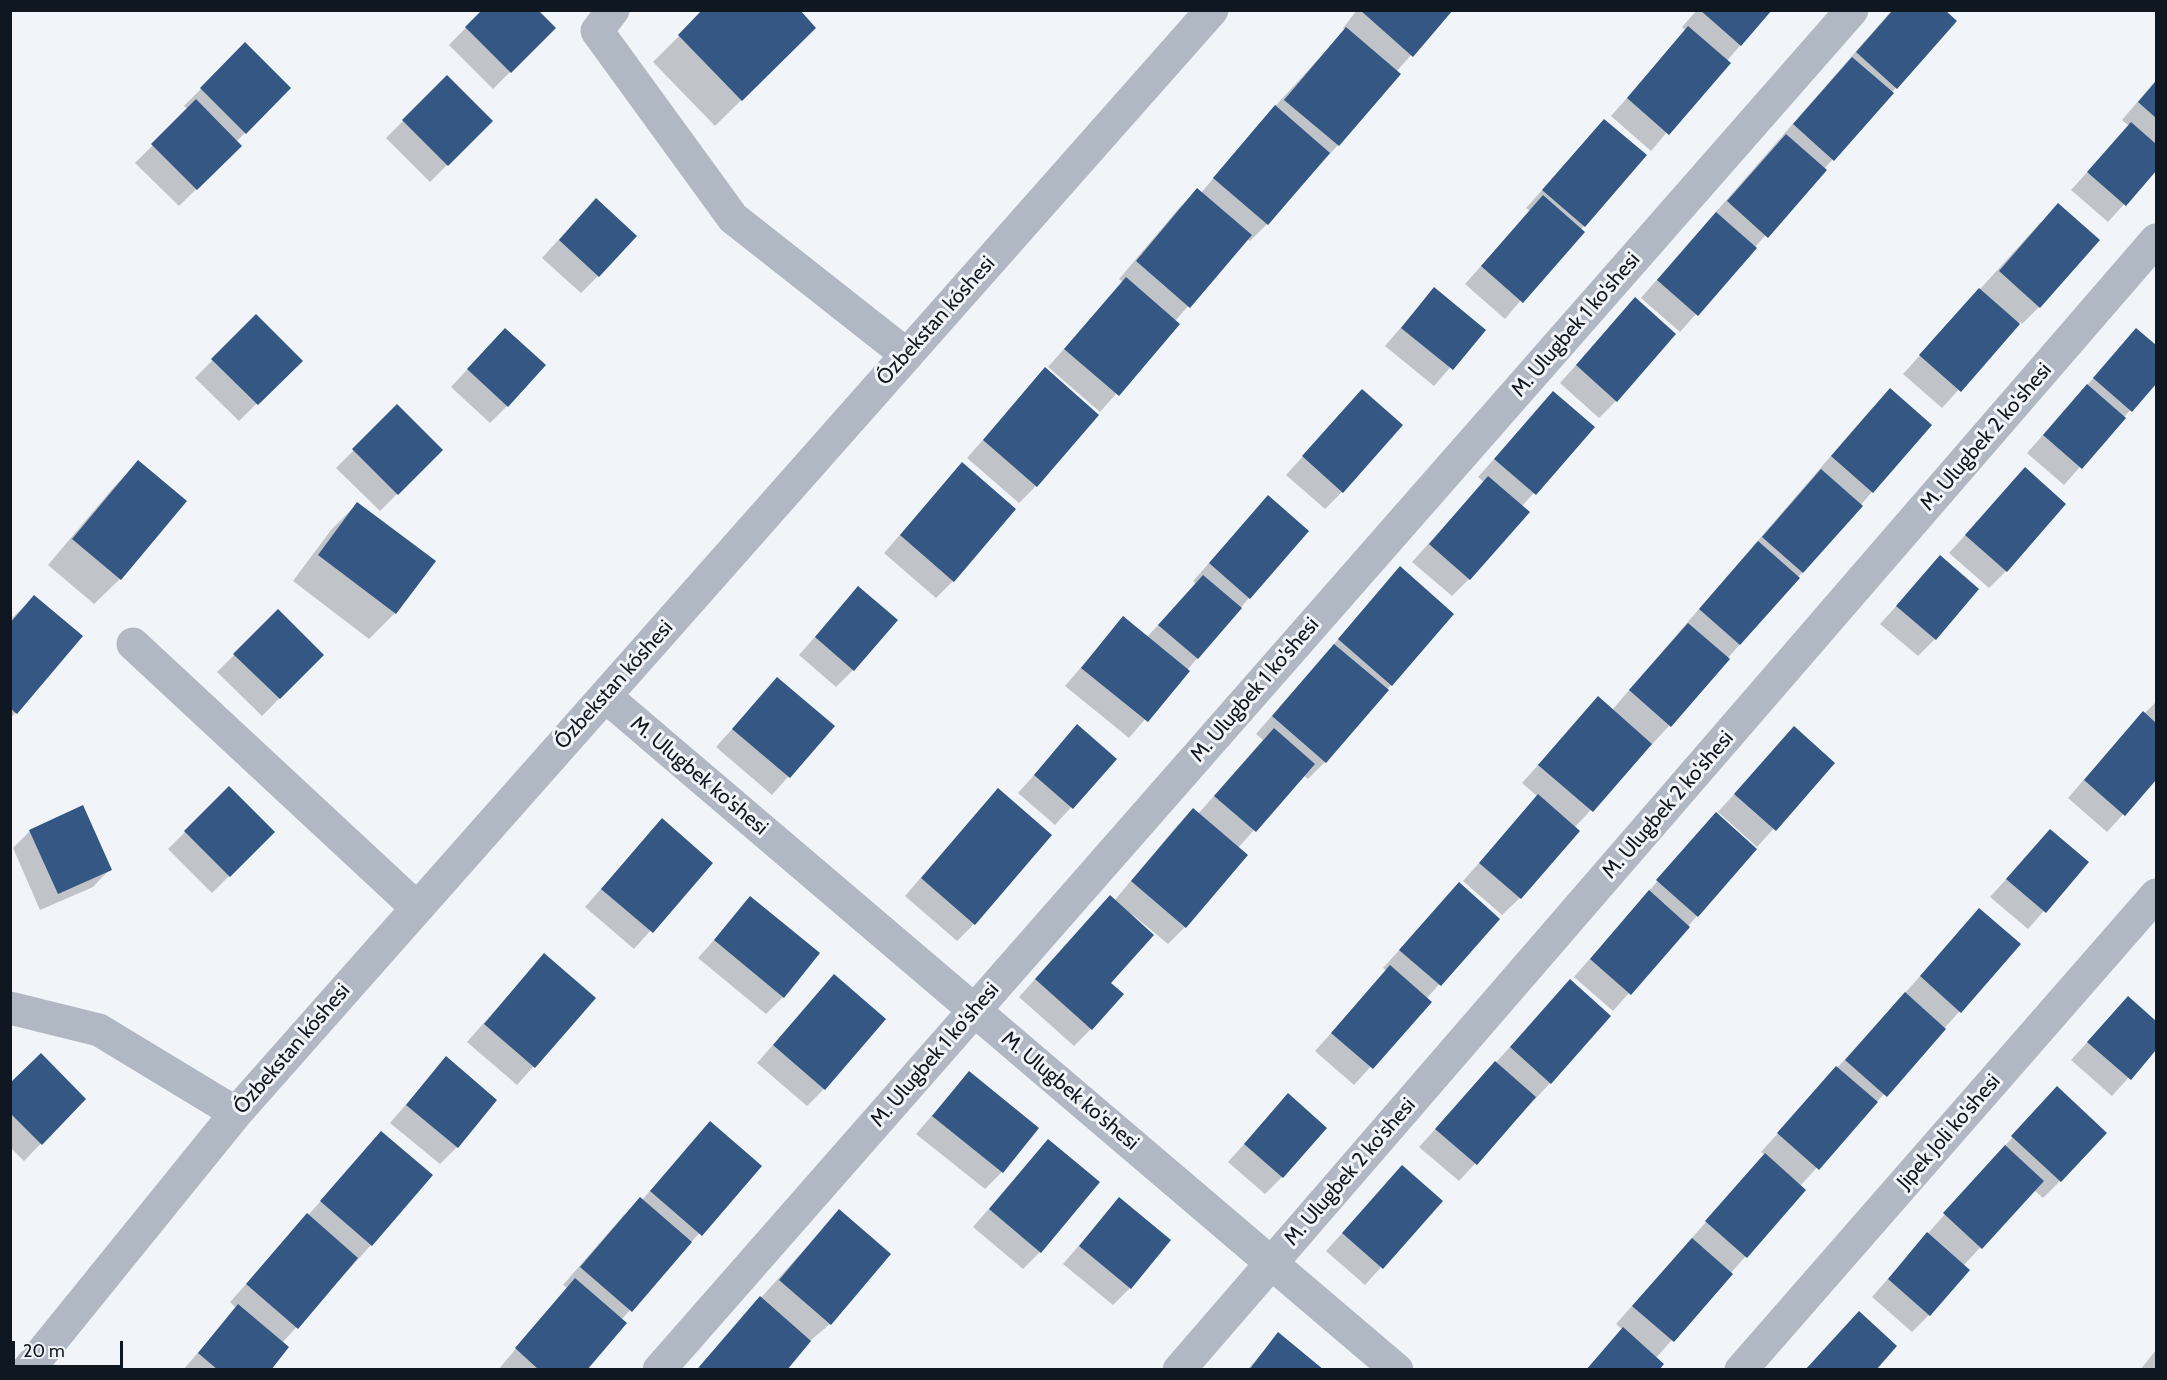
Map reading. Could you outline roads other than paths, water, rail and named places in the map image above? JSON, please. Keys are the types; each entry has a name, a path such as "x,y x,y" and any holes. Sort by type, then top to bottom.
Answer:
{"street":[{"path":"613,10 597,31 733,218 907,355"},
{"name":"Ózbekstan kóshesi","path":"28,1370 236,1113 1212,10"},
{"name":"M. Ulugbek 1 ko'shesi","path":"659,1370 1852,10"},
{"name":"M. Ulugbek 2 ko'shesi","path":"1179,1370 2157,240"},
{"path":"133,644 417,908"},
{"name":"M. Ulugbek ko'shesi","path":"604,696 1397,1370"},
{"name":"Jipek Joli ko'shesi","path":"1741,1370 2157,895"},
{"path":"10,1008 99,1030 236,1113"}]}
